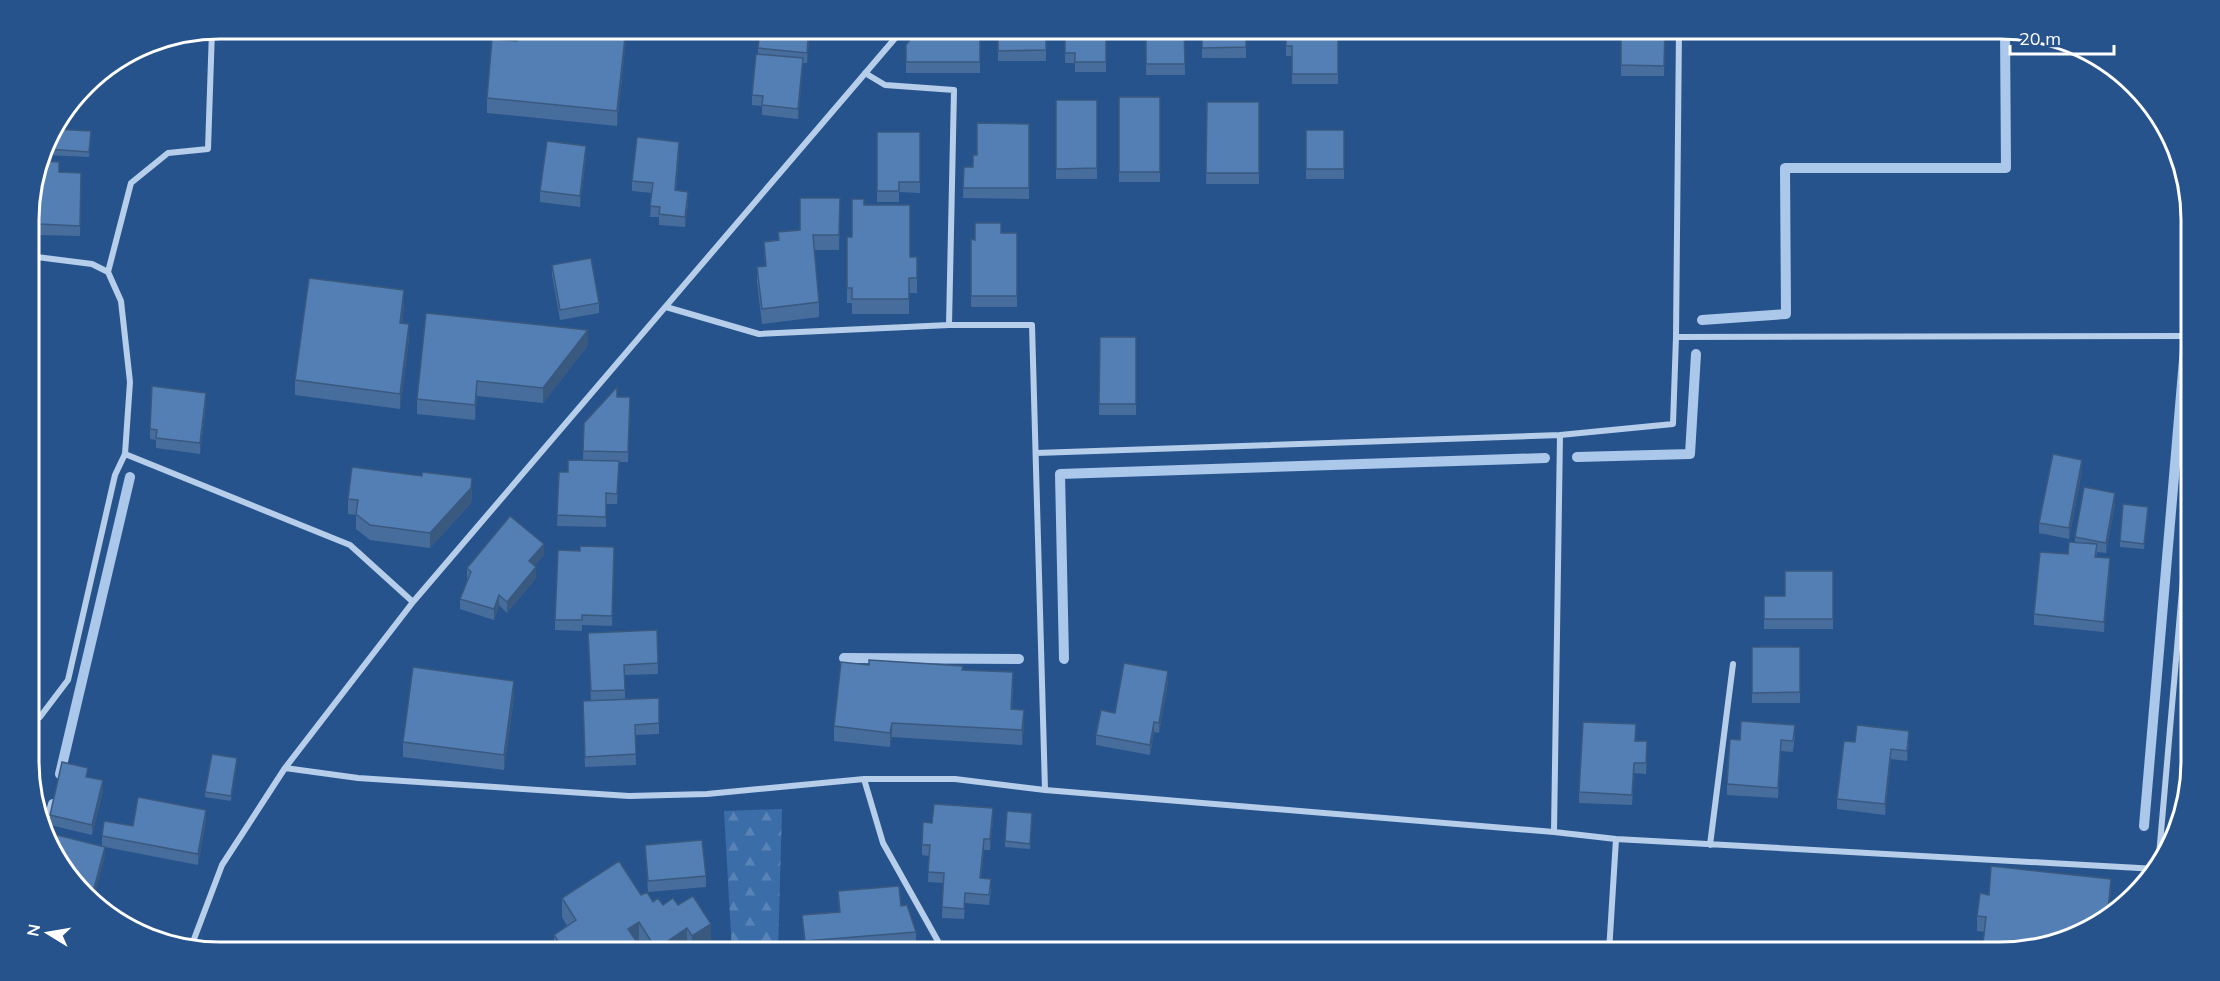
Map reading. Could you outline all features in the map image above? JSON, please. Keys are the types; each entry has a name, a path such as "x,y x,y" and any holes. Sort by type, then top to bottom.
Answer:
{"street":[{"path":"39,718 68,680 115,475 124,454 130,382 121,301 108,272 130,183 168,153 208,149 212,39"},
{"path":"194,940 222,865 285,768 413,602 894,39"},
{"path":"1036,453 1560,435 1673,424 1679,39"},
{"path":"865,73 885,85 954,90 949,325"},
{"path":"39,257 92,264 108,272"},
{"path":"666,308 759,334 949,325 1032,325 1045,790"},
{"path":"1676,337 2181,336"},
{"path":"1554,832 1560,435"},
{"path":"124,454 350,545 413,602"},
{"path":"2160,846 2181,602"},
{"path":"1710,845 1732,664"},
{"path":"285,768 358,778 629,796 707,794 864,779 954,779 1045,790 1616,839 2146,867"},
{"path":"864,779 884,843 939,942"},
{"path":"1610,942 1616,839"}],"green space":[{"path":"782,809 778,942 731,942 724,811"}],"building":[{"path":"492,39 517,41 517,39 625,39 617,111 487,98"},
{"path":"759,39 808,39 807,53 758,48"},
{"path":"911,39 980,39 980,62 906,62 906,45"},
{"path":"998,39 1046,39 1046,50 998,51"},
{"path":"1065,39 1106,39 1106,62 1075,62 1075,53 1065,53"},
{"path":"1146,39 1184,39 1185,64 1146,64"},
{"path":"1202,39 1246,39 1246,47 1202,48"},
{"path":"1286,39 1338,39 1338,74 1292,74 1292,46 1286,46"},
{"path":"1621,39 1665,39 1664,66 1621,65"},
{"path":"756,54 803,58 798,109 762,105 763,96 752,95"},
{"path":"1119,97 1160,97 1160,172 1119,172"},
{"path":"1056,100 1097,100 1097,168 1056,169"},
{"path":"1207,102 1259,102 1259,173 1206,173"},
{"path":"977,123 1029,124 1029,188 963,188 964,167 973,167 973,155 977,155"},
{"path":"63,130 91,131 89,152 53,149"},
{"path":"1306,130 1344,130 1344,169 1306,169"},
{"path":"877,132 920,132 920,182 899,182 899,191 877,191"},
{"path":"637,137 679,142 675,190 688,192 685,217 659,214 660,207 650,206 653,183 632,181"},
{"path":"547,141 586,146 580,196 540,191"},
{"path":"49,161 59,162 59,172 81,173 80,226 39,224 39,208"},
{"path":"800,198 840,198 839,235 813,235 819,302 762,309 757,267 766,266 764,242 779,240 778,232 800,230"},
{"path":"852,199 864,199 864,205 910,205 910,257 917,257 917,278 909,278 909,299 852,299 852,288 847,288 847,237 852,237"},
{"path":"975,223 1001,223 1001,233 1017,233 1017,296 971,296 971,239 975,240"},
{"path":"591,258 599,303 560,310 552,265"},
{"path":"309,278 404,290 400,323 409,324 400,394 295,380"},
{"path":"426,313 588,330 543,388 477,381 475,405 417,399"},
{"path":"1100,337 1136,337 1136,404 1099,404"},
{"path":"152,386 206,393 200,443 156,438 157,430 150,429"},
{"path":"617,387 617,397 630,397 628,452 583,451 584,423"},
{"path":"2053,454 2082,460 2069,528 2039,523"},
{"path":"568,460 619,461 617,494 606,493 606,517 557,515 559,472 568,472"},
{"path":"352,467 422,476 422,472 472,478 471,488 430,533 370,525 356,514 358,500 348,499"},
{"path":"2084,487 2115,493 2106,543 2075,537"},
{"path":"2123,504 2148,507 2144,544 2120,541"},
{"path":"510,516 544,544 529,561 536,567 507,602 499,595 494,609 460,599 471,572 467,568"},
{"path":"2069,542 2097,544 2095,557 2110,558 2104,622 2034,614 2040,552 2068,554"},
{"path":"580,546 614,547 612,616 582,615 582,620 555,620 558,550 580,551"},
{"path":"1785,571 1833,571 1833,619 1764,619 1764,596 1785,596"},
{"path":"657,630 658,663 624,665 625,690 591,691 588,633"},
{"path":"1752,647 1800,647 1800,692 1752,693"},
{"path":"869,660 963,666 962,670 1013,672 1011,709 1024,710 1022,730 892,723 890,733 834,726 841,662 869,665"},
{"path":"1124,663 1168,671 1159,723 1154,722 1150,745 1096,735 1101,710 1115,713"},
{"path":"413,667 514,681 504,755 403,742"},
{"path":"659,698 659,723 635,725 636,754 585,757 583,701"},
{"path":"1741,721 1795,725 1793,741 1781,740 1778,788 1727,784 1730,739 1740,740"},
{"path":"1583,722 1636,724 1635,741 1647,741 1646,763 1634,763 1632,795 1579,792"},
{"path":"1857,725 1909,731 1907,751 1891,749 1885,804 1837,799 1844,741 1855,742"},
{"path":"212,754 237,758 231,796 205,792"},
{"path":"62,762 88,768 86,777 103,780 92,825 50,815"},
{"path":"138,797 206,810 198,854 102,836 104,821 133,826"},
{"path":"934,804 993,808 990,839 984,839 980,878 991,879 989,895 965,893 964,909 942,907 944,873 928,872 930,845 922,845 923,822 932,823"},
{"path":"1007,811 1032,813 1030,844 1005,841"},
{"path":"57,835 105,847 94,890 76,871 56,838"},
{"path":"702,840 706,876 648,881 645,845"},
{"path":"619,861 641,895 647,892 653,902 658,898 663,905 673,898 678,905 693,896 711,924 692,936 687,928 666,942 652,942 639,922 628,929 637,942 559,942 554,935 576,920 562,898"},
{"path":"1991,866 2111,879 2108,906 2080,923 2036,939 1983,942 1986,917 1977,916 1980,893 1989,895"},
{"path":"899,886 901,906 907,905 916,932 805,941 802,915 840,912 838,891"}],"waterway":[{"path":"1702,320 1786,314 1785,168 2006,168 2005,39"},
{"path":"1577,457 1690,454 1696,354"},
{"path":"2144,826 2181,395"},
{"path":"1064,659 1060,474 1545,458"},
{"path":"60,774 130,477"},
{"path":"844,658 1019,659"},
{"path":"49,820 53,804"}]}
